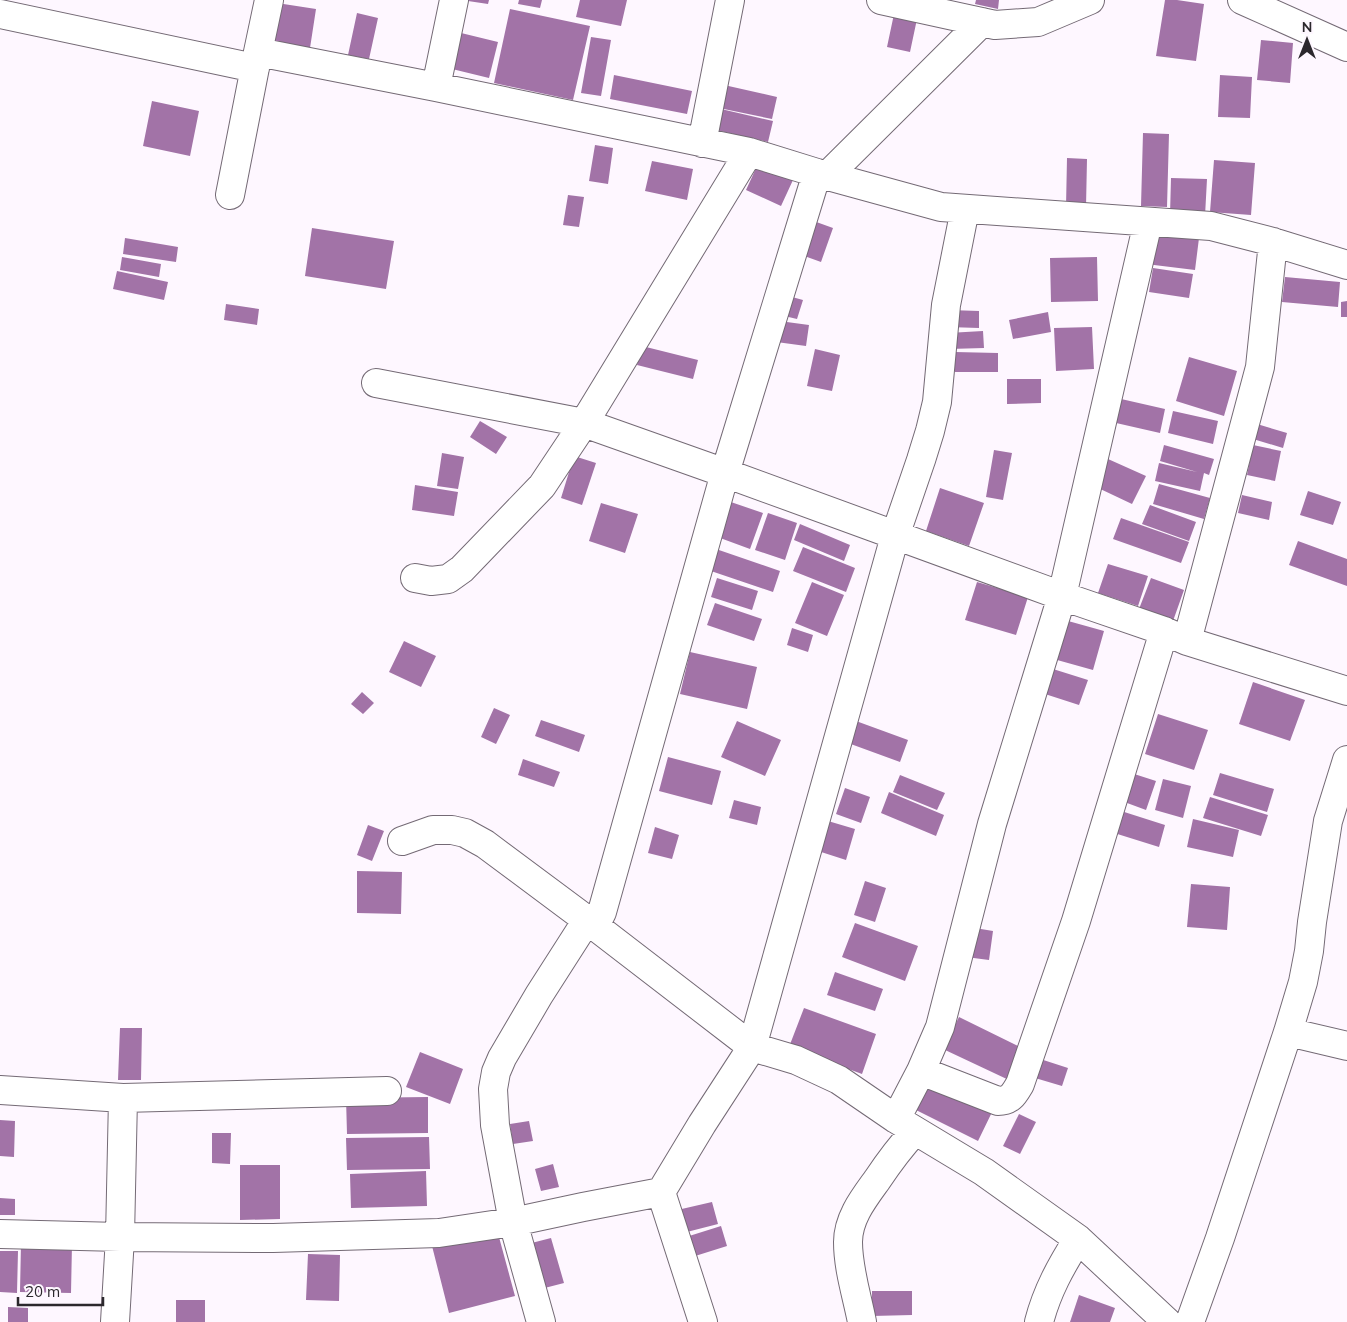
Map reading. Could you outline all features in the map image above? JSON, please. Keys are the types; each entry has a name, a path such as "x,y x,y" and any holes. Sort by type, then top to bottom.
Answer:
{"street":[{"path":"230,195 269,0"},
{"path":"436,87 454,0"},
{"path":"702,143 730,0"},
{"path":"882,0 995,25 1038,22 1090,0"},
{"path":"1242,0 1347,47"},
{"path":"0,14 256,60 436,87 749,152 940,207 1211,226 1273,242 1347,265"},
{"path":"540,1322 513,1222 495,1125 493,1089 496,1072 538,995 591,923 602,912 725,473 822,174 982,22"},
{"path":"415,578 431,581 448,579 462,569 542,486 584,423 749,152"},
{"path":"0,1234 273,1238 438,1233 513,1222 661,1192 752,1047 895,536 923,453 937,402 946,305 965,209"},
{"path":"862,1322 850,1261 848,1240 853,1219 859,1205 898,1149 921,1071 940,1027 992,824 1062,596 1148,222"},
{"path":"921,1071 998,1101 1006,1101 1012,1097 1020,1084 1176,636 1260,367 1273,242"},
{"path":"376,383 584,423 1062,596 1176,636 1347,691"},
{"path":"1190,1322 1220,1238 1303,982 1328,821 1347,760"},
{"path":"402,841 433,830 452,830 465,833 485,844 752,1047 796,1060 839,1080 905,1125 984,1172 1078,1239 1168,1322"},
{"path":"1288,1032 1347,1046"},
{"path":"0,1090 124,1098 387,1091"},
{"path":"115,1322 120,1237 124,1098"},
{"path":"661,1192 703,1322"},
{"path":"1039,1322 1052,1282 1078,1239"}],"building":[{"path":"468,0 489,0 488,4"},
{"path":"519,0 542,0 540,8 518,4"},
{"path":"580,0 627,0 621,26 576,17"},
{"path":"976,0 999,0 998,9 975,4"},
{"path":"1165,0 1204,4 1196,61 1156,56"},
{"path":"277,3 316,9 310,48 271,41"},
{"path":"510,9 590,26 573,100 494,83"},
{"path":"357,13 378,18 369,59 348,55"},
{"path":"894,14 917,19 910,52 887,47"},
{"path":"457,32 498,42 489,78 448,68"},
{"path":"591,37 611,40 601,96 581,93"},
{"path":"1261,40 1293,43 1290,83 1257,80"},
{"path":"614,75 692,91 687,114 610,99"},
{"path":"1220,75 1252,77 1250,118 1218,117"},
{"path":"724,85 777,97 772,119 719,108"},
{"path":"152,101 199,111 190,156 143,146"},
{"path":"721,109 773,121 768,142 716,130"},
{"path":"1143,133 1169,134 1167,207 1141,206"},
{"path":"595,145 613,148 608,184 589,181"},
{"path":"1067,158 1087,159 1086,207 1066,207"},
{"path":"1214,160 1255,163 1251,215 1210,212"},
{"path":"652,161 693,169 687,200 645,191"},
{"path":"758,164 793,180 781,206 746,190"},
{"path":"1171,178 1207,179 1205,216 1170,215"},
{"path":"568,195 584,197 579,227 563,225"},
{"path":"808,219 833,228 821,262 796,253"},
{"path":"312,228 394,241 386,289 305,276"},
{"path":"1150,232 1199,238 1195,270 1146,264"},
{"path":"125,238 178,247 176,262 123,254"},
{"path":"122,257 161,264 159,277 120,270"},
{"path":"1097,257 1098,301 1051,302 1050,258"},
{"path":"1153,268 1193,274 1189,298 1149,292"},
{"path":"117,271 168,282 164,300 113,289"},
{"path":"1285,277 1340,282 1338,307 1282,302"},
{"path":"781,294 803,300 797,319 776,314"},
{"path":"1347,301 1347,317 1341,317 1341,302"},
{"path":"226,304 259,309 257,325 224,320"},
{"path":"949,310 979,311 979,328 948,327"},
{"path":"1048,312 1051,332 1013,339 1009,320"},
{"path":"772,320 809,325 806,346 769,341"},
{"path":"1092,327 1094,369 1056,371 1054,328"},
{"path":"983,331 984,348 949,349 948,333"},
{"path":"642,346 698,360 693,379 637,365"},
{"path":"815,349 840,355 832,391 807,386"},
{"path":"955,352 998,353 998,372 955,372"},
{"path":"1189,357 1237,371 1224,416 1176,401"},
{"path":"1007,379 1041,379 1041,403 1007,404"},
{"path":"1108,396 1165,409 1160,433 1103,420"},
{"path":"1173,411 1218,421 1213,444 1168,433"},
{"path":"480,421 507,437 496,454 470,437"},
{"path":"1257,424 1287,433 1283,448 1253,439"},
{"path":"1164,445 1214,459 1209,475 1204,473 1200,491 1155,481 1159,463 1197,472 1160,461"},
{"path":"1253,445 1281,451 1275,481 1247,475"},
{"path":"994,450 1012,453 1003,500 986,497"},
{"path":"442,453 464,457 458,489 437,486"},
{"path":"574,456 596,463 582,505 561,498"},
{"path":"1108,459 1146,476 1132,504 1094,486"},
{"path":"1159,484 1210,498 1204,519 1153,504"},
{"path":"415,485 458,492 454,516 412,510"},
{"path":"940,488 984,503 969,546 926,531"},
{"path":"1308,491 1341,502 1333,525 1300,515"},
{"path":"1242,495 1272,502 1269,520 1238,513"},
{"path":"725,500 763,513 750,549 712,535"},
{"path":"601,503 638,514 625,553 589,541"},
{"path":"1150,505 1196,522 1189,541 1142,524"},
{"path":"768,513 797,523 785,560 755,550"},
{"path":"1121,518 1189,542 1181,563 1113,539"},
{"path":"800,524 850,545 844,561 794,540"},
{"path":"1298,541 1347,559 1347,586 1289,565"},
{"path":"803,547 855,568 846,592 793,571"},
{"path":"716,549 780,571 773,592 708,570"},
{"path":"1108,564 1148,576 1138,606 1098,593"},
{"path":"717,578 758,591 752,610 711,597"},
{"path":"1151,578 1184,590 1173,621 1139,609"},
{"path":"812,582 844,595 827,636 795,623"},
{"path":"977,582 1028,597 1016,635 965,620"},
{"path":"715,603 762,619 754,641 707,625"},
{"path":"1061,619 1104,631 1093,670 1050,658"},
{"path":"792,628 813,635 808,652 787,645"},
{"path":"404,641 436,656 421,687 389,672"},
{"path":"690,652 757,667 747,709 680,694"},
{"path":"1053,669 1088,680 1079,705 1045,694"},
{"path":"1253,682 1305,700 1290,741 1239,724"},
{"path":"362,692 374,703 363,714 351,704"},
{"path":"494,708 510,715 496,744 481,737"},
{"path":"1158,714 1208,730 1194,770 1145,754"},
{"path":"541,720 585,735 579,752 535,736"},
{"path":"737,721 781,740 765,776 721,757"},
{"path":"856,721 908,740 900,762 848,743"},
{"path":"668,757 721,771 712,805 659,791"},
{"path":"523,759 560,772 554,787 518,775"},
{"path":"1128,772 1156,781 1146,810 1119,800"},
{"path":"1220,773 1274,789 1267,812 1213,795"},
{"path":"900,775 945,793 937,810 893,792"},
{"path":"1163,779 1191,786 1183,818 1155,810"},
{"path":"845,788 870,797 861,823 836,814"},
{"path":"889,792 944,815 936,836 881,813"},
{"path":"1210,797 1268,815 1261,836 1203,818"},
{"path":"734,800 761,807 757,825 729,818"},
{"path":"1118,810 1165,825 1159,847 1111,832"},
{"path":"1193,819 1239,830 1233,857 1187,847"},
{"path":"828,821 855,829 846,860 818,851"},
{"path":"368,825 384,831 372,861 357,855"},
{"path":"655,827 679,835 672,859 648,853"},
{"path":"357,871 402,872 401,914 357,913"},
{"path":"865,881 886,888 875,922 854,915"},
{"path":"1191,884 1230,887 1227,930 1187,927"},
{"path":"855,923 918,946 905,981 842,957"},
{"path":"969,927 993,931 989,960 966,957"},
{"path":"835,972 883,989 875,1011 827,995"},
{"path":"804,1008 876,1034 862,1074 789,1047"},
{"path":"959,1017 1026,1050 1011,1081 943,1049"},
{"path":"120,1028 142,1028 141,1080 118,1080"},
{"path":"420,1052 463,1069 450,1104 406,1087"},
{"path":"1031,1056 1068,1068 1062,1086 1025,1075"},
{"path":"925,1073 994,1108 978,1141 908,1106"},
{"path":"428,1097 428,1133 347,1134 346,1098"},
{"path":"1019,1114 1036,1122 1020,1154 1003,1146"},
{"path":"0,1120 15,1121 14,1157 0,1156"},
{"path":"529,1121 533,1141 513,1144 510,1124"},
{"path":"212,1133 231,1133 230,1164 212,1163"},
{"path":"429,1137 430,1169 347,1170 346,1138"},
{"path":"553,1164 559,1187 541,1191 535,1169"},
{"path":"240,1165 280,1165 280,1219 240,1220"},
{"path":"426,1171 427,1206 351,1208 350,1174"},
{"path":"0,1198 15,1199 15,1215 0,1215"},
{"path":"712,1202 718,1224 679,1234 673,1211"},
{"path":"496,1226 515,1296 449,1313 431,1242"},
{"path":"721,1226 727,1246 692,1257 686,1237"},
{"path":"551,1238 564,1283 533,1291 520,1246"},
{"path":"21,1243 72,1244 71,1293 20,1292"},
{"path":"0,1251 18,1251 17,1293 0,1292"},
{"path":"308,1254 340,1255 339,1301 306,1300"},
{"path":"872,1291 912,1291 912,1315 872,1316"},
{"path":"1079,1295 1115,1308 1110,1322 1070,1322"},
{"path":"176,1300 205,1300 205,1322 176,1322"},
{"path":"8,1307 28,1308 28,1322 8,1322"}]}
